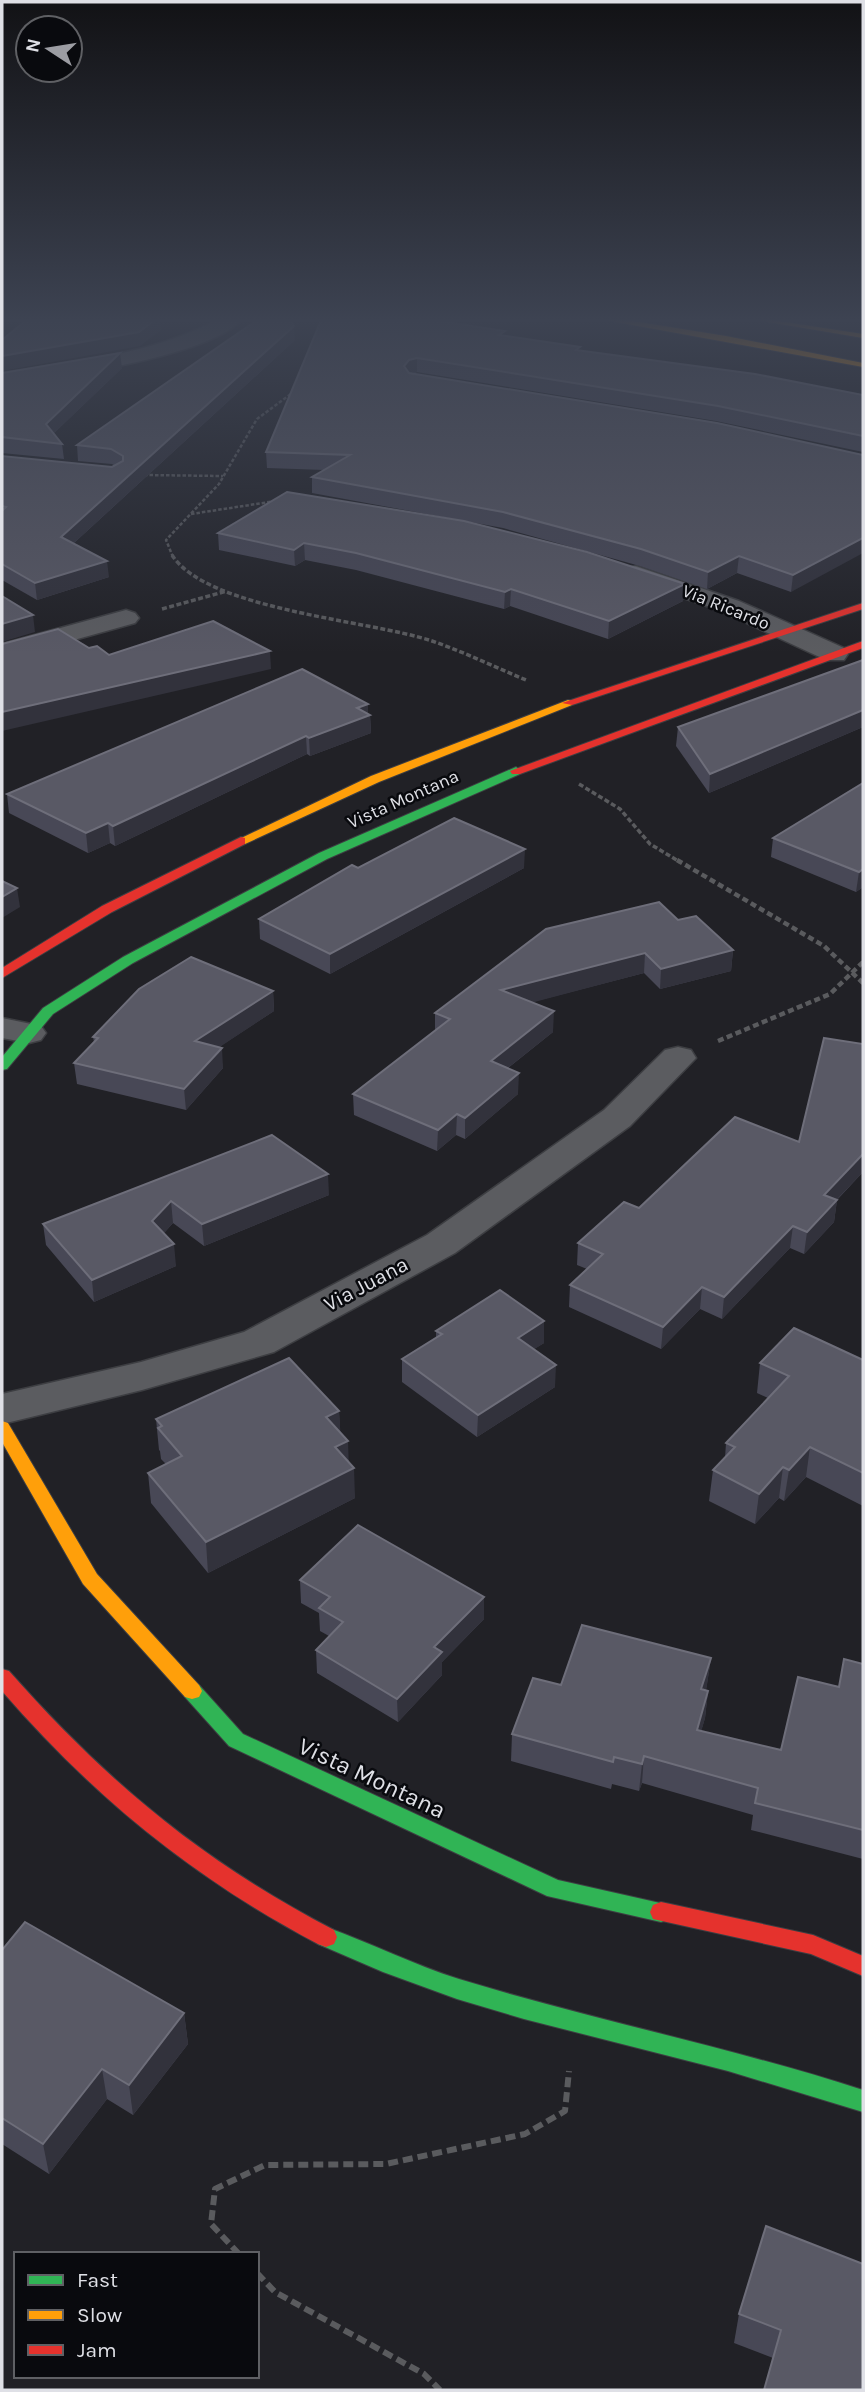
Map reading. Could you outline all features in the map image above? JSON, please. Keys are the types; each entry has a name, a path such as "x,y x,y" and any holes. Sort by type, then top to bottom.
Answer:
{"street":[{"name":"Via Ricardo","path":"611,566 730,606 835,654"},
{"name":"Vista Montana","path":"2,974 93,916 262,829 406,764 572,701 863,606"},
{"path":"2,652 125,618"},
{"name":"Vista Montana","path":"2,1066 15,1030 128,960 323,856 540,760 863,644"},
{"name":"Via Juana","path":"2,1409 142,1376 258,1342 441,1244 617,1118 678,1058"},
{"name":"Vista Montana","path":"2,1427 90,1578 236,1740 555,1889 813,1945 863,1966"},
{"path":"2,1677 23,1704 90,1771 158,1833 241,1891 377,1961 574,2024 800,2077 863,2101"}],"path":[{"path":"251,430 223,476 166,540 173,558 196,579 274,608 373,626 431,641 487,662 572,701"},
{"path":"140,475 223,476"},
{"path":"190,514 285,499"},
{"path":"125,618 228,591"},
{"path":"540,760 620,809 650,844 824,946 863,983"},
{"path":"678,1058 830,994 863,962"},
{"path":"237,2252 211,2224 215,2189 265,2165 386,2164 525,2134 565,2112 574,2024"},
{"path":"259,2275 275,2292 424,2374 440,2390"}],"building":[{"path":"2,430 51,430 62,444 2,437"},
{"path":"99,430 180,430 61,537 107,561 35,583 2,564 2,511 6,507 2,506 2,456 112,467 123,461 123,456 111,449 77,445"},
{"path":"275,430 747,430 863,455 863,538 793,575 739,556 708,572 641,549 503,512 312,477 350,455 266,452"},
{"path":"832,430 863,430 863,436"},
{"path":"287,492 464,521 587,552 685,584 609,621 511,589 505,592 356,553 304,543 294,550 218,533"},
{"path":"2,596 33,615 2,624"},
{"path":"213,621 270,651 2,712 2,644 58,629 89,648 97,646 109,655"},
{"path":"863,660 863,710 710,774 678,727"},
{"path":"302,669 368,704 357,708 370,715 309,738 306,736 113,826 108,823 86,833 7,794"},
{"path":"863,783 863,869 859,872 773,838"},
{"path":"454,818 525,849 330,954 259,919 352,865 358,868"},
{"path":"2,881 17,888 2,897"},
{"path":"659,902 678,920 696,916 733,950 661,969 645,953 501,990 554,1011 491,1061 519,1073 465,1118 457,1114 438,1130 353,1094 450,1019 435,1013 546,929"},
{"path":"191,957 273,991 195,1041 222,1048 184,1089 74,1063 98,1038 93,1037 139,989"},
{"path":"824,1038 863,1044 863,1154 824,1195 837,1200 807,1232 793,1226 724,1297 702,1287 663,1327 570,1285 603,1254 578,1243 624,1202 639,1208 735,1117 799,1142"},
{"path":"272,1135 328,1174 202,1224 171,1201 152,1221 174,1244 92,1280 43,1224"},
{"path":"500,1290 544,1321 518,1338 556,1365 478,1415 402,1359 442,1334 436,1331"},
{"path":"794,1328 863,1360 863,1473 810,1447 789,1470 783,1467 759,1494 713,1470 735,1447 726,1443 789,1376 760,1363"},
{"path":"289,1358 339,1411 326,1417 348,1441 335,1447 354,1468 206,1542 148,1473 182,1456 158,1428 162,1426 156,1419"},
{"path":"358,1525 484,1597 434,1647 442,1652 397,1699 316,1650 343,1622 319,1608 330,1597 300,1580"},
{"path":"582,1625 711,1658 701,1689 708,1691 697,1730 781,1750 798,1677 839,1687 844,1659 863,1664 863,1830 755,1803 758,1788 644,1756 642,1764 614,1757 613,1762 512,1734 533,1678 561,1685"},
{"path":"25,1922 184,2013 129,2085 102,2069 43,2144 2,2118 2,1950"},
{"path":"766,2226 863,2264 863,2390 764,2390 781,2330 739,2314"}],"traffic: fast":[{"path":"2,1066 48,1011 128,960 323,856 516,771"},
{"path":"192,1691 236,1740 555,1889 661,1912"},
{"path":"326,1937 391,1965 457,1988 524,2008 728,2060 863,2101"}],"traffic: slow":[{"path":"241,841 375,779 568,703"},
{"path":"2,1427 90,1579 192,1691"}],"traffic: jam":[{"path":"568,703 863,606"},
{"path":"516,771 863,644"},
{"path":"2,974 107,909 241,841"},
{"path":"2,1677 73,1754 150,1824 234,1886 326,1937"},
{"path":"661,1912 813,1945 863,1966"}]}
